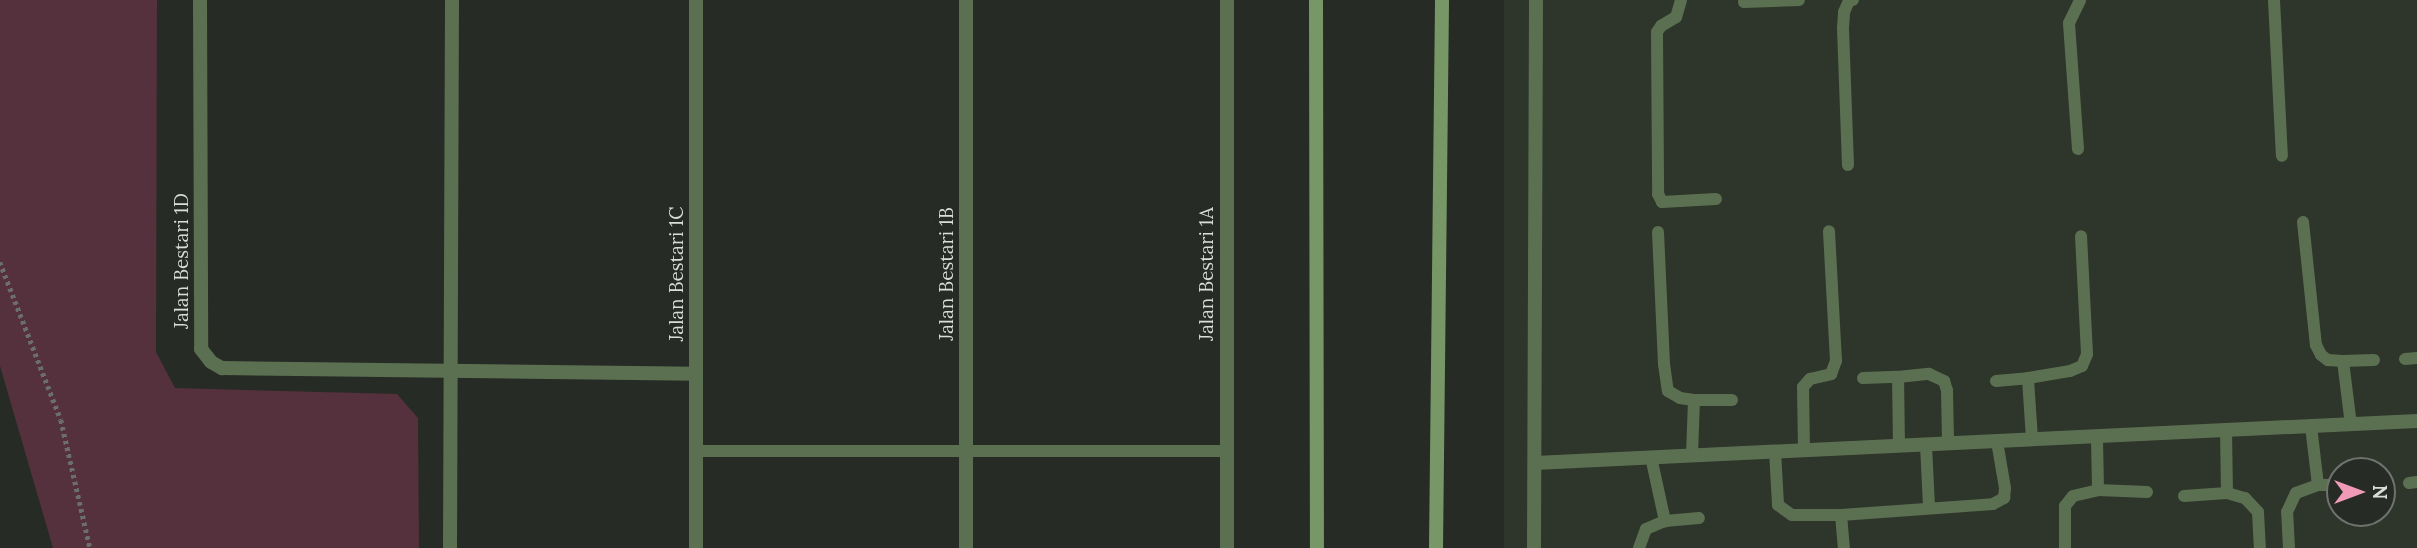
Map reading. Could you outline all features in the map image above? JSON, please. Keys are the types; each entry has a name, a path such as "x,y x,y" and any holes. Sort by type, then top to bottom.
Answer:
{"street":[{"name":"Jalan Bestari 1D","path":"200,0 201,349 211,362 222,368 450,374 696,374"},
{"path":"450,548 452,0"},
{"name":"Jalan Bestari 1C","path":"696,0 696,548"},
{"name":"Jalan Bestari 1B","path":"966,0 966,548"},
{"name":"Jalan Bestari 1A","path":"1227,0 1227,548"},
{"path":"1316,0 1317,548"},
{"path":"1436,548 1442,0"},
{"path":"1534,548 1536,0"},
{"path":"1535,463 2417,421"}],"lane":[{"path":"1681,0 1676,17 1661,26 1657,32 1658,194 1662,202 1716,199"},
{"path":"1744,2 1799,0"},
{"path":"1848,165 1843,27 1844,12 1849,1 1853,0"},
{"path":"2078,149 2069,23 2080,0"},
{"path":"2274,0 2281,156"},
{"path":"2303,222 2316,345 2321,355 2328,360 2374,360"},
{"path":"1804,450 1803,387 1810,379 1831,374 1836,362 1829,231"},
{"path":"1658,232 1664,364 1668,391 1680,398 1694,400 1732,400"},
{"path":"1996,381 2070,371 2082,366 2087,354 2081,236"},
{"path":"2343,361 2351,425"},
{"path":"1863,378 1929,374 1944,381 1947,390 1948,443"},
{"path":"1898,377 1899,446"},
{"path":"2028,378 2032,439"},
{"path":"1692,456 1694,400"},
{"path":"2311,426 2318,485"},
{"path":"2226,430 2227,493"},
{"path":"2097,437 2098,490"},
{"path":"1775,452 1778,505 1792,514 1841,515 1993,504 2004,498 2005,488 1997,441"},
{"path":"1926,445 1929,508"},
{"path":"696,451 1227,451"},
{"path":"1651,457 1665,521"},
{"path":"2289,548 2287,512 2296,493 2326,485"},
{"path":"2066,548 2065,506 2073,496 2098,490 2147,492"},
{"path":"2183,496 2227,493 2245,498 2258,512 2260,548"},
{"path":"1841,515 1844,548"},
{"path":"1639,548 1646,529 1665,521 1699,518"}],"path":[{"path":"0,262 61,420 90,548"}],"shaded area":[{"path":"0,0 157,0 156,352 175,388 397,394 418,418 419,548 53,548 0,366"},
{"path":"1504,0 2417,0 2417,548 1504,548"}]}
